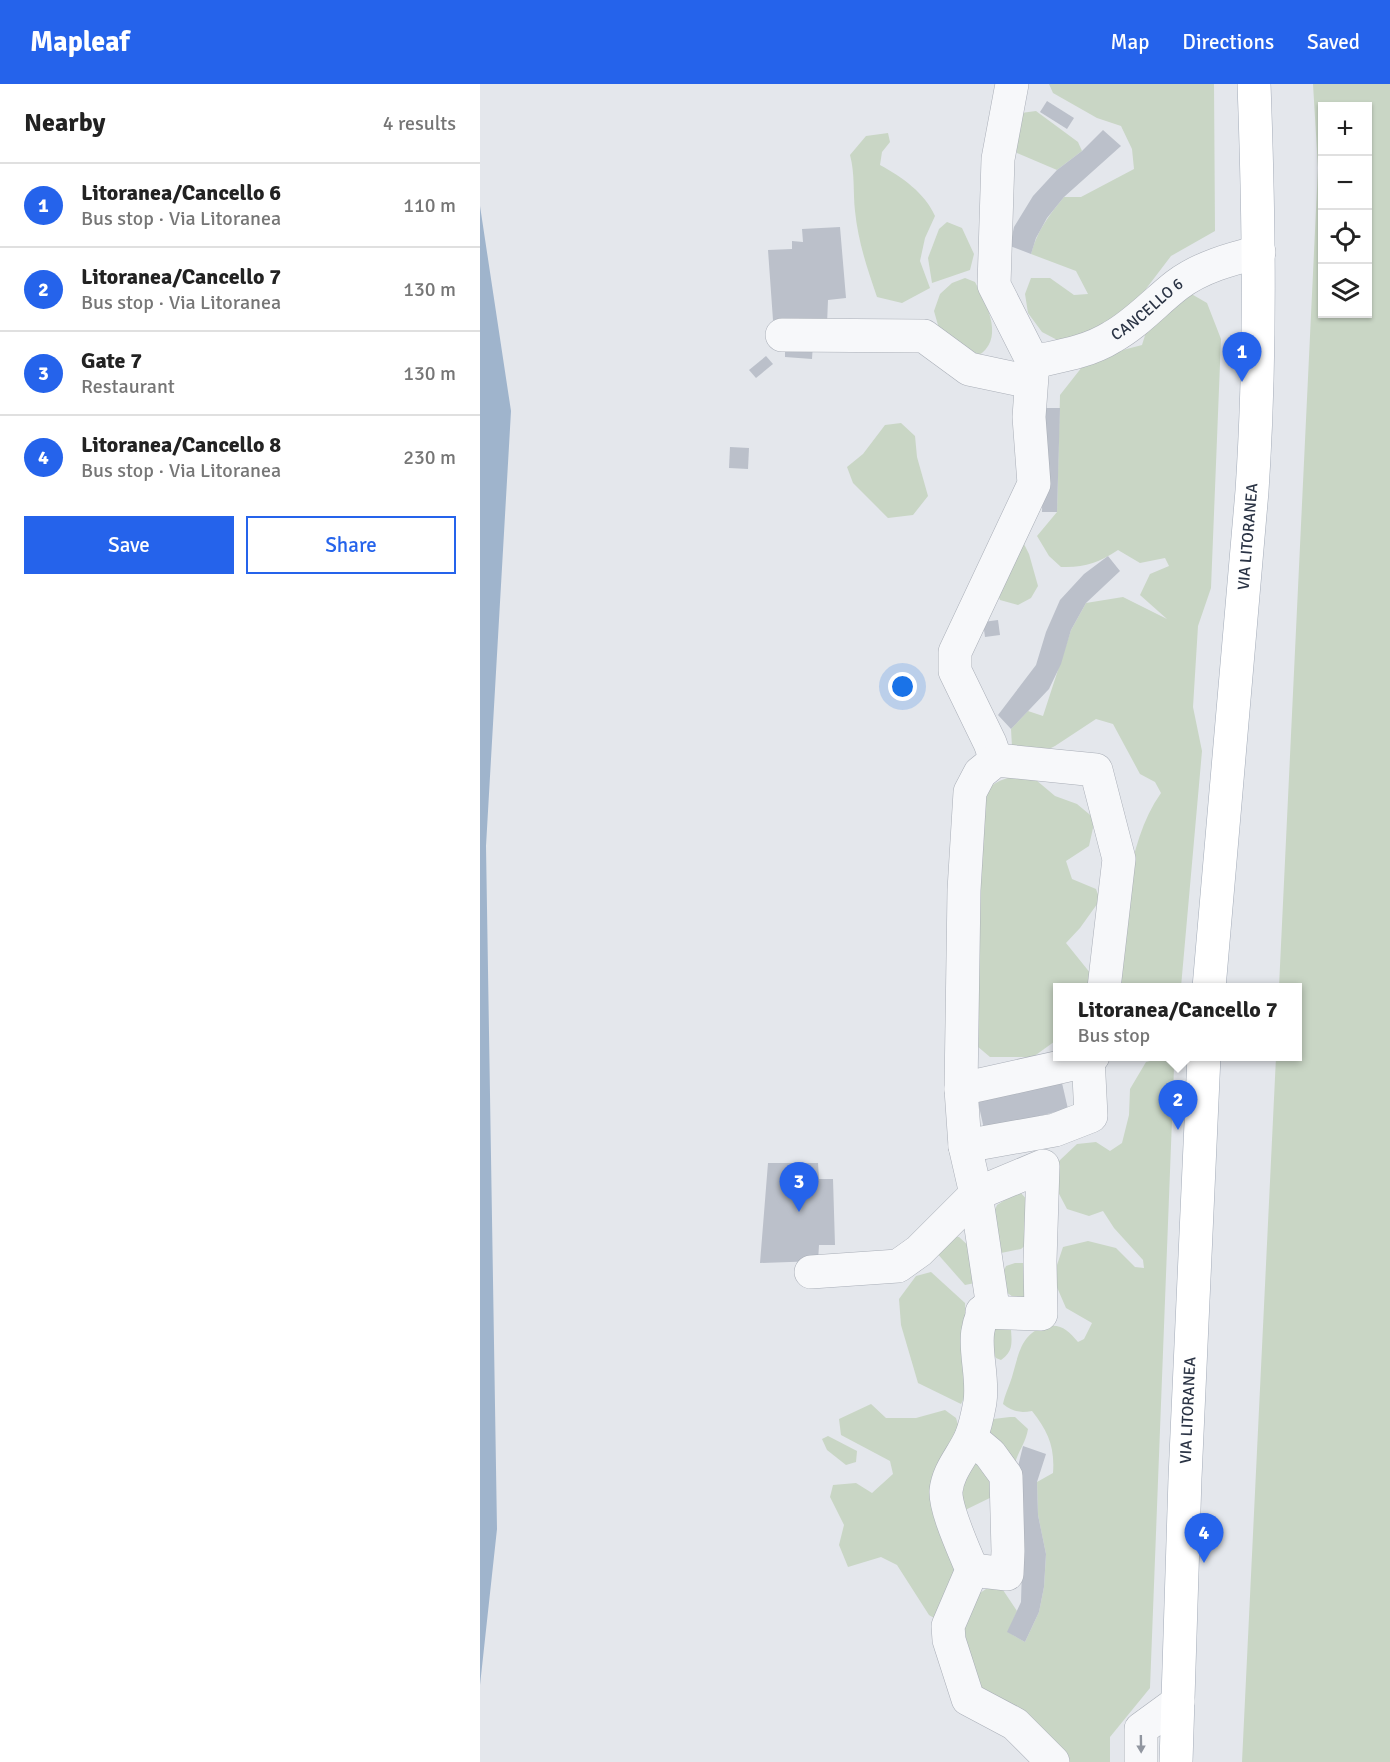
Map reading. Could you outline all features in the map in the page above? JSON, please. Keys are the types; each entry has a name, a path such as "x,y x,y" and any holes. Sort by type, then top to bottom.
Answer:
{"main road":[{"name":"VIA LITORANEA","path":"1209,983 1252,491 1258,379 1259,252 1254,84"},
{"name":"VIA LITORANEA","path":"1176,1762 1185,1466 1204,1061"}],"lane":[{"path":"996,760 955,671 955,652 1034,484 1029,417 1032,372 994,285 998,159 1012,84"},
{"name":"CANCELLO 6","path":"1032,372 1097,346 1126,328 1172,289 1198,272 1259,252"},
{"path":"782,335 924,336 969,369 1032,372"},
{"path":"1049,1761 1015,1724 968,1699 948,1640 948,1626 972,1570 955,1530 946,1493 953,1468 971,1438 980,1400 976,1332 982,1312 992,1300 976,1194 965,1146 961,1089 964,890 970,792 980,773 996,760 1096,770 1119,859 1104,983"},
{"path":"961,1089 1077,1061"},
{"path":"965,1146 1055,1130 1091,1116 1089,1061"},
{"path":"982,1312 1041,1314 1043,1166 1055,1130"},
{"path":"811,1272 898,1266 919,1251 976,1194 1043,1166"},
{"path":"971,1438 990,1454 1006,1476 1008,1551 1006,1574 972,1570"},
{"path":"1141,1762 1141,1729 1178,1702"}],"green space":[{"path":"1049,84 1214,84 1215,231 1171,256 1139,298 1103,336 1063,343 1042,332 1028,313 1025,294 1031,278 1050,278 1074,295 1088,294 1076,271 1031,254 1037,238 1064,197 1081,197 1134,169 1132,149 1121,126 1097,118 1053,93"},
{"path":"1313,84 1390,84 1390,1762 1242,1762 1276,1061 1302,1061 1302,983 1279,983 1318,168"},
{"path":"1036,111 1078,142 1082,151 1057,170 1017,153 1014,144 1021,113"},
{"path":"888,133 890,142 882,152 880,165 912,186 935,216 925,238 920,261 930,288 902,303 877,297 858,233 850,155 866,136"},
{"path":"947,222 962,228 974,254 970,270 932,283 928,258 939,229"},
{"path":"965,278 975,282 983,299 990,318 992,337 982,353 963,359 943,343 934,311 940,294 952,283"},
{"path":"1188,292 1207,303 1221,339 1211,588 1198,626 1193,707 1202,751 1181,983 1116,983 1124,913 1133,861 1139,837 1161,793 1155,782 1140,774 1113,724 1096,719 1055,746 1031,758 1012,747 1011,729 1028,711 1043,716 1071,630 1086,603 1123,597 1167,619 1140,595 1150,574 1169,566 1165,558 1140,563 1118,550 1091,564 1061,567 1049,556 1037,536 1057,512 1060,395 1082,367 1119,351 1142,345 1147,329"},
{"path":"901,423 915,436 917,457 928,496 913,515 888,518 853,483 847,467 863,454 885,425"},
{"path":"1023,542 1029,554 1038,586 1031,598 1018,605 1000,600 995,587"},
{"path":"1015,776 1036,780 1055,796 1077,804 1095,819 1089,846 1066,861 1072,879 1096,889 1100,900 1066,943 1091,974 1091,983 1053,983 1053,1043 1033,1057 990,1057 977,1046 980,804 986,792 1002,780"},
{"path":"1166,1061 1174,1068 1150,1688 1110,1737 1110,1762 1064,1762 983,1703 958,1635 977,1595 992,1585 1001,1587 1017,1611 1008,1632 1025,1642 1039,1612 1044,1587 1046,1554 1038,1515 1037,1482 1053,1473 1053,1455 1046,1433 1032,1411 1017,1411 1003,1404 1021,1347 1029,1335 1048,1326 1058,1326 1070,1333 1078,1342 1084,1339 1092,1323 1066,1308 1056,1285 1057,1265 1063,1247 1088,1241 1116,1248 1135,1267 1144,1268 1143,1260 1114,1228 1103,1211 1089,1216 1067,1209 1057,1190 1059,1161 1077,1144 1096,1142 1110,1151 1122,1143 1129,1115 1130,1089 1146,1062"},
{"path":"1019,1191 1035,1208 1033,1239 1021,1249 1001,1253 992,1248 987,1228 997,1205"},
{"path":"944,1234 959,1237 972,1249 975,1283 965,1285 936,1252"},
{"path":"1025,1263 1034,1299 1020,1302 1006,1292 1001,1277 1006,1266"},
{"path":"931,1272 965,1303 970,1387 961,1404 918,1383 901,1325 899,1299 916,1276"},
{"path":"997,1325 1011,1330 1010,1350 1001,1360 996,1358 991,1349 989,1333"},
{"path":"871,1404 886,1418 916,1418 945,1410 956,1418 961,1434 963,1567 939,1621 929,1615 897,1565 881,1557 848,1567 839,1545 844,1525 830,1497 833,1485 856,1483 872,1493 893,1474 890,1461 841,1435 839,1419"},
{"path":"1015,1417 1028,1429 1015,1463 990,1449 985,1420"},
{"path":"828,1436 857,1451 856,1462 846,1465 827,1450 822,1439"},
{"path":"978,1452 996,1495 961,1512 957,1473"}],"water":[{"path":"480,206 511,411 486,846 497,1529 480,1685"}],"building":[{"path":"1047,101 1074,118 1067,129 1040,112"},
{"path":"1103,130 1121,146 1064,197 1047,218 1036,238 1031,254 1010,246 1014,227 1033,196 1057,170 1082,151"},
{"path":"840,227 846,298 828,300 827,324 799,328 799,318 773,320 768,250 792,249 792,241 803,242 802,229"},
{"path":"785,343 813,344 812,359 785,357"},
{"path":"766,356 773,364 756,378 749,370"},
{"path":"1044,408 1060,408 1057,512 1042,512"},
{"path":"730,447 749,448 748,469 729,468"},
{"path":"1108,556 1120,571 1086,603 1071,630 1061,664 1049,689 1011,729 998,715 1036,665 1046,632 1060,600 1084,574"},
{"path":"998,620 1000,635 985,637 983,622"},
{"path":"1062,1083 1068,1109 984,1129 978,1102"},
{"path":"768,1163 818,1163 819,1179 833,1179 835,1245 819,1245 818,1261 760,1263"},
{"path":"1023,1446 1046,1454 1037,1482 1038,1515 1046,1554 1044,1587 1039,1612 1025,1642 1007,1632 1021,1602 1022,1567 1010,1499"}],"place":[{"name":"Litoranea/Cancello 6","path":"1242,382"},
{"name":"Litoranea/Cancello 7","path":"1178,1130"},
{"name":"Gate 7","path":"799,1212"},
{"name":"Litoranea/Cancello 8","path":"1204,1563"}]}
